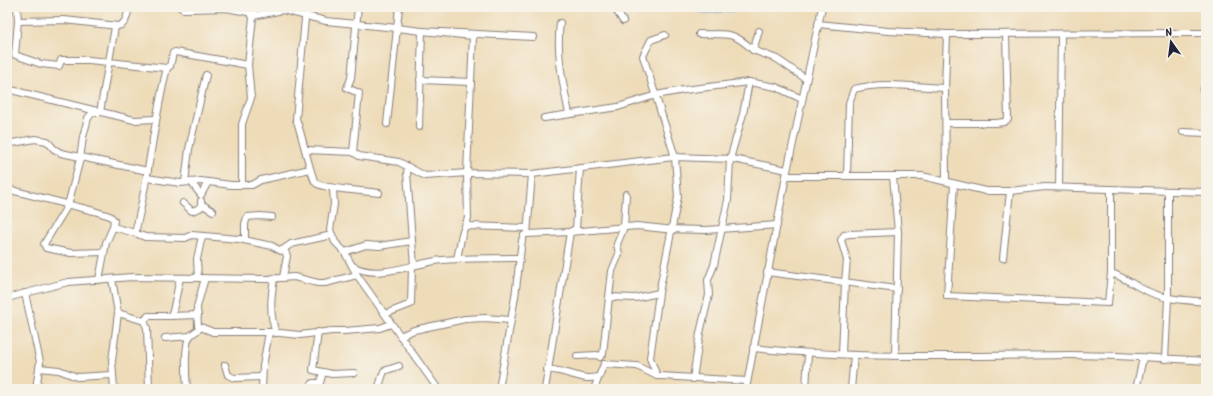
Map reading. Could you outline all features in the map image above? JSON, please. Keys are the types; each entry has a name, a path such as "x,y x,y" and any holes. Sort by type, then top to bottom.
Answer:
{"street":[{"path":"17,7 18,20 14,49 16,56 41,64 59,66 61,60 167,68"},
{"path":"18,20 64,20 115,27 124,24 129,7"},
{"path":"180,7 183,10 226,8 248,12 252,16"},
{"path":"242,185 242,124 250,98 248,65 254,7"},
{"path":"306,7 296,119 315,183 333,189 356,189 379,193"},
{"path":"352,152 359,97 358,92 347,88 351,78 358,7"},
{"path":"386,124 399,7"},
{"path":"614,7 622,21"},
{"path":"746,389 776,225 822,7"},
{"path":"252,16 283,10 305,17 473,36 467,173 468,209 466,226 462,234 457,259"},
{"path":"560,23 558,40 559,63 569,114"},
{"path":"818,24 888,31 947,34 1061,35 1206,33"},
{"path":"100,112 115,27"},
{"path":"422,31 533,38"},
{"path":"418,127 422,31"},
{"path":"753,50 758,31"},
{"path":"699,34 731,35 741,38 753,50 777,60 806,79"},
{"path":"946,180 945,88 947,34"},
{"path":"946,123 996,123 1004,122 1008,119 1006,34"},
{"path":"656,376 650,358 659,293 678,197 675,157 643,56 651,40 665,35"},
{"path":"1059,187 1061,35"},
{"path":"135,233 147,178 155,119 167,68 170,66 173,53 175,52 248,65"},
{"path":"202,195 188,182 189,149 206,75"},
{"path":"420,80 471,82"},
{"path":"544,118 618,107 656,95 709,86 749,82 776,87 802,99"},
{"path":"693,379 700,333 709,295 708,280 714,265 720,229 728,200 730,159 743,114 749,82"},
{"path":"847,176 849,103 854,89 867,86 887,85 945,88"},
{"path":"7,89 90,108 100,112 134,120 155,119"},
{"path":"100,112 93,112 88,118 83,137 81,156 68,205 48,235 44,244 46,248 71,253 104,252"},
{"path":"1183,132 1206,133"},
{"path":"7,144 35,139 47,141 54,149 61,153 148,171"},
{"path":"306,150 352,152 359,156 392,160 425,176 467,173 532,174 675,157 730,159 787,173 847,176 922,176 946,180 954,184 978,190 1010,191 1045,186 1206,192"},
{"path":"384,314 411,304 413,265 407,173 408,167"},
{"path":"570,232 576,229 580,168"},
{"path":"147,178 242,185 252,184 261,180 310,169"},
{"path":"499,389 522,240 527,231 532,174"},
{"path":"893,177 898,232 895,356"},
{"path":"183,204 192,210 200,208 202,204 202,195 208,182"},
{"path":"954,184 947,296 1108,303 1111,273 1111,189"},
{"path":"7,189 110,216 114,220 113,227 106,243 99,280"},
{"path":"333,189 334,204 330,230 335,242 345,252 352,266 384,314 438,389"},
{"path":"1003,258 1010,191"},
{"path":"1165,359 1168,299 1168,191"},
{"path":"577,356 599,356 603,354 612,271 618,254 617,244 624,227 626,194"},
{"path":"202,204 213,211"},
{"path":"246,240 245,224 247,217 272,217"},
{"path":"466,226 527,231 570,232 637,226 672,229 720,229 776,225"},
{"path":"113,227 145,237 202,236 246,240 272,246 281,251 297,243 332,235"},
{"path":"544,389 570,232"},
{"path":"842,354 847,260 841,240 844,235 898,232"},
{"path":"198,278 197,259 202,236"},
{"path":"345,252 366,245 379,246 412,241"},
{"path":"283,277 287,256 284,249"},
{"path":"352,266 358,269 374,271 398,269 433,261 519,258"},
{"path":"7,298 68,282 132,277 294,277 325,283 359,277 374,271"},
{"path":"767,272 897,289"},
{"path":"1111,273 1118,275 1148,292 1168,299 1206,302"},
{"path":"170,316 173,311 180,278"},
{"path":"200,328 198,326 197,308 205,278"},
{"path":"274,278 270,304 273,325 276,333"},
{"path":"112,279 118,314 112,361 114,389"},
{"path":"24,293 40,362 36,389"},
{"path":"609,297 635,298 659,293"},
{"path":"118,314 144,321"},
{"path":"144,321 148,316 198,315"},
{"path":"400,336 414,330 466,319 485,318 510,320"},
{"path":"144,321 147,328 149,389"},
{"path":"165,338 190,336 200,328 228,333 239,331 300,335 318,332 380,328 391,324"},
{"path":"262,389 262,377 269,332"},
{"path":"318,332 313,370 332,374 354,372"},
{"path":"187,389 186,363 190,336"},
{"path":"753,348 808,354 895,356 1071,355 1206,361"},
{"path":"806,389 808,354"},
{"path":"851,389 854,355"},
{"path":"599,356 604,364"},
{"path":"1136,389 1143,358"},
{"path":"604,364 637,366 656,376 748,381"},
{"path":"594,389 604,364"},
{"path":"225,365 228,374 234,378 262,377"},
{"path":"378,389 384,371 399,366"},
{"path":"39,368 59,370 77,377 112,375"},
{"path":"547,369 565,372 579,378 589,380 598,377"},
{"path":"309,389 313,383 320,383 323,372"}],"waterway":[{"path":"700,7 705,9 736,7"}]}
